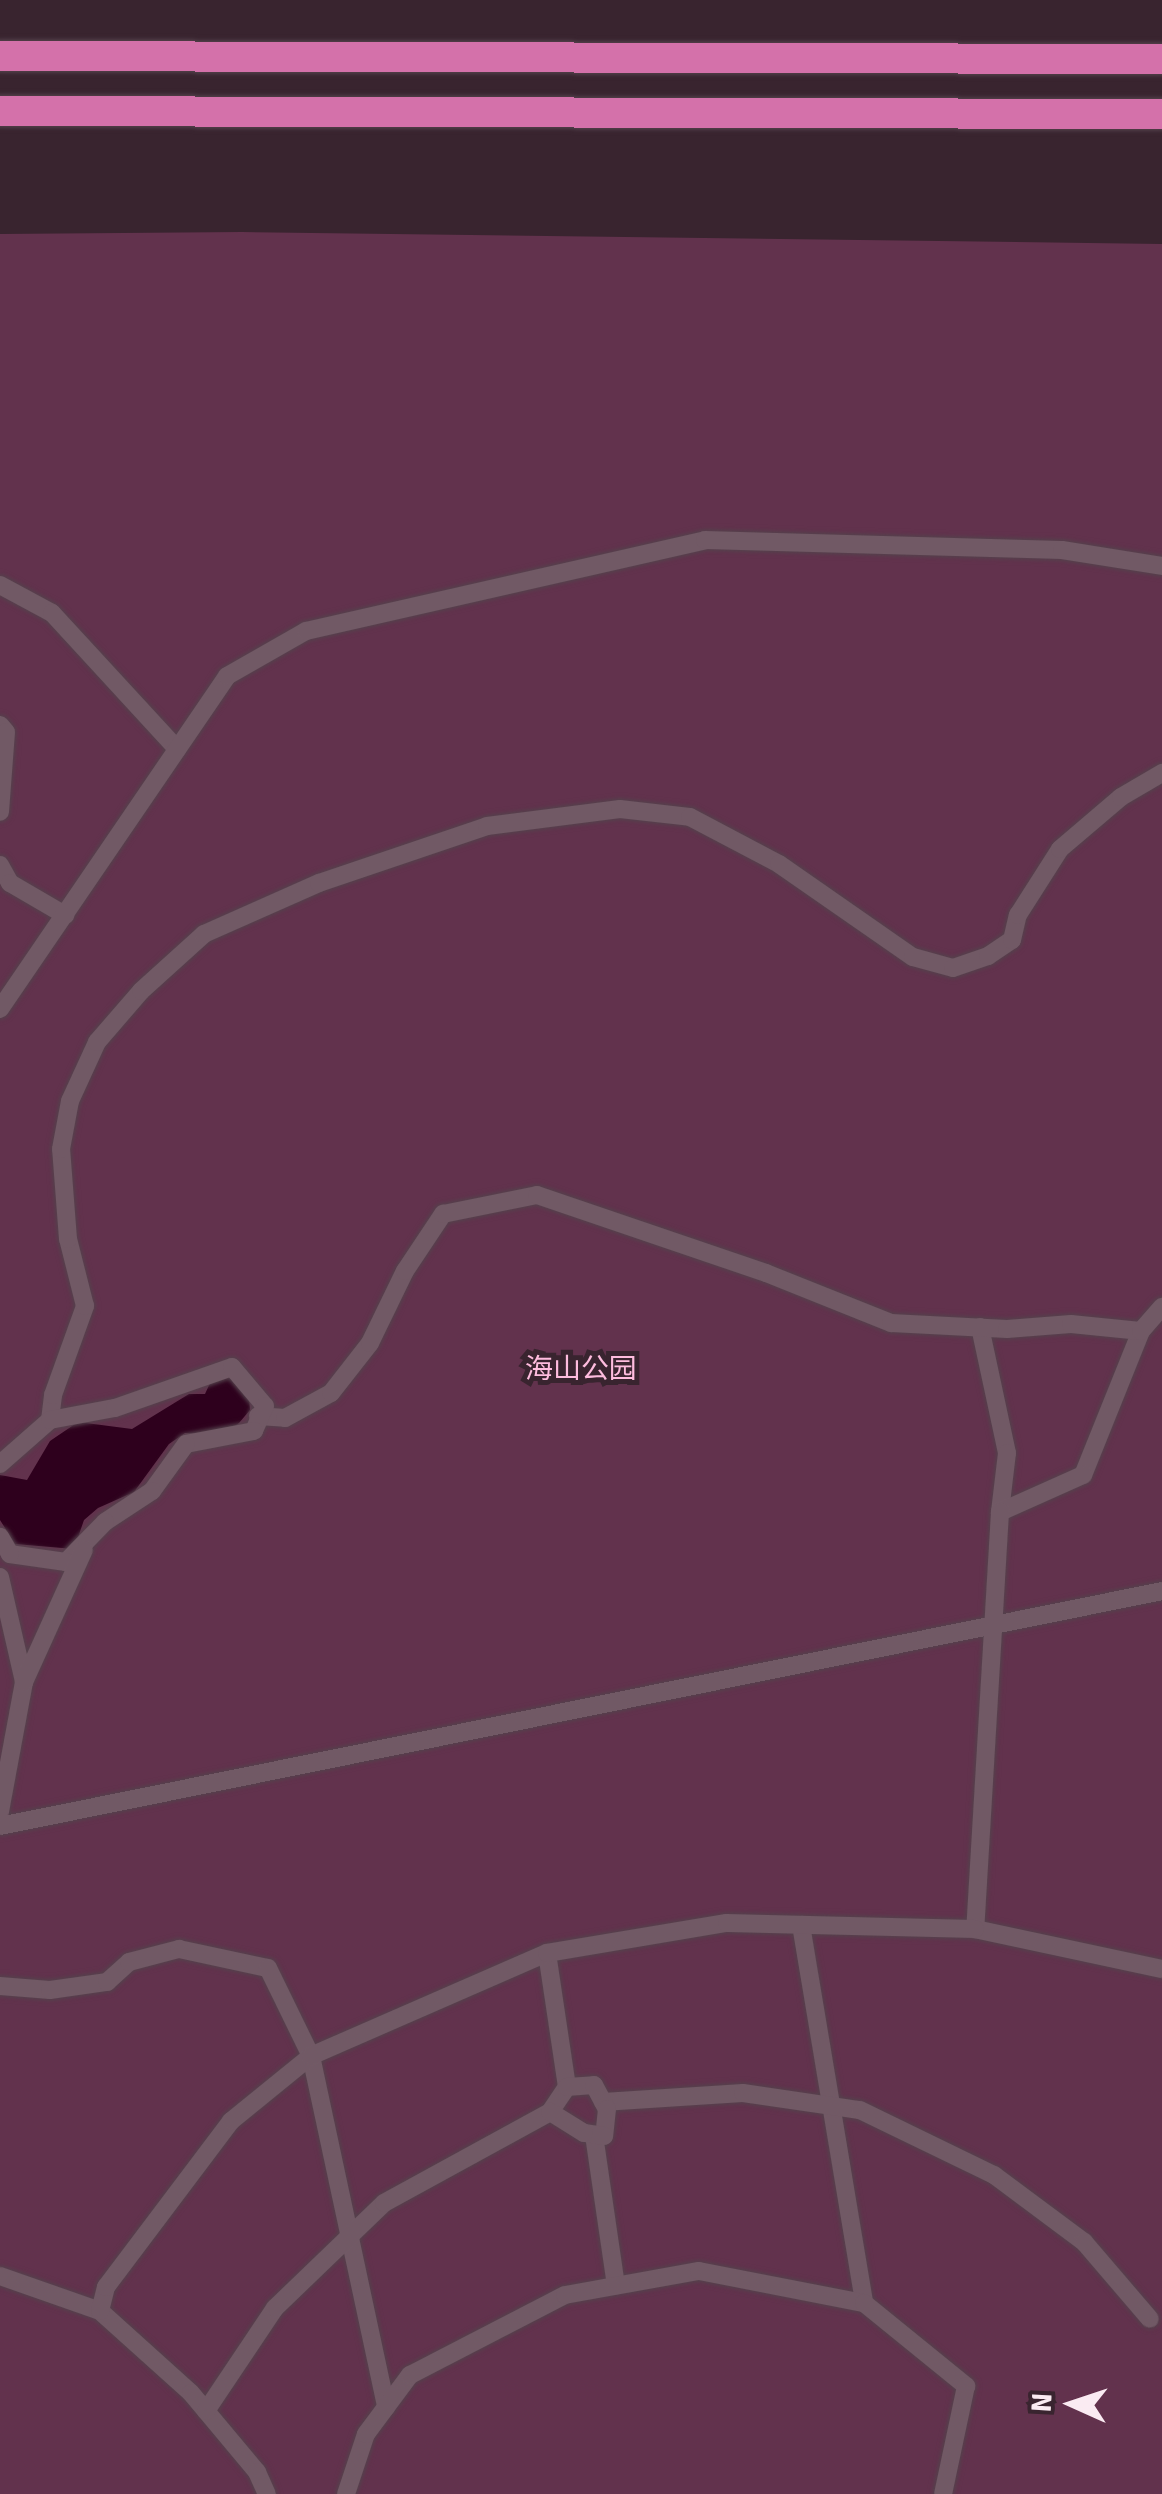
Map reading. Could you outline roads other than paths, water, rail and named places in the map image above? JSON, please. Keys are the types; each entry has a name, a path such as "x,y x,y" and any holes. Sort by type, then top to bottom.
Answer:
{"highway":[{"path":"0,56 1162,59"},
{"path":"0,111 1162,114"}],"lane":[{"path":"0,1010 228,676 306,631 705,540 1062,550 1162,566"},
{"path":"0,584 52,613 177,750"},
{"path":"0,725 6,732 0,812"},
{"path":"50,1420 53,1395 85,1306 68,1239 62,1167 61,1149 70,1102 97,1042 140,992 204,934 320,883 487,826 620,809 690,817 779,864 913,957 953,968 988,956 1012,940 1025,902 1060,849 1122,797 1162,772"},
{"path":"0,865 10,883 65,914"},
{"path":"258,1416 285,1418 331,1392 370,1343 404,1271 444,1214 537,1195 766,1273 891,1323 980,1328 1070,1324 1140,1331"},
{"path":"1000,1512 1082,1475 1140,1331 1162,1307"},
{"path":"974,1929 1007,1452 980,1328"},
{"path":"0,1464 50,1420 115,1408 232,1367 266,1406 254,1431 186,1444 152,1491 91,1536 66,1562 10,1554 1,1543"},
{"path":"0,1812 24,1682 91,1536"},
{"path":"0,1577 24,1682"},
{"path":"0,1826 1162,1591"},
{"path":"100,2311 106,2287 231,2121 311,2056 547,1954 727,1924 974,1929 1162,1969"},
{"path":"801,1925 864,2304"},
{"path":"0,1986 50,1990 107,1982 129,1962 179,1949 268,1968 311,2056 386,2407"},
{"path":"206,2411 275,2308 384,2203 550,2112 567,2086 547,1954"},
{"path":"550,2112 594,2135 604,2136 607,2108 594,2085 567,2086"},
{"path":"602,2102 743,2092 860,2110 994,2175 1084,2242 1150,2319"},
{"path":"594,2135 616,2285"},
{"path":"346,2494 366,2434 410,2375 564,2294 699,2271 864,2304 966,2386 943,2494"},
{"path":"0,2276 100,2311 206,2411 257,2472 267,2494"}],"park label":[{"name":"海山公园","path":"581,1369"}]}
